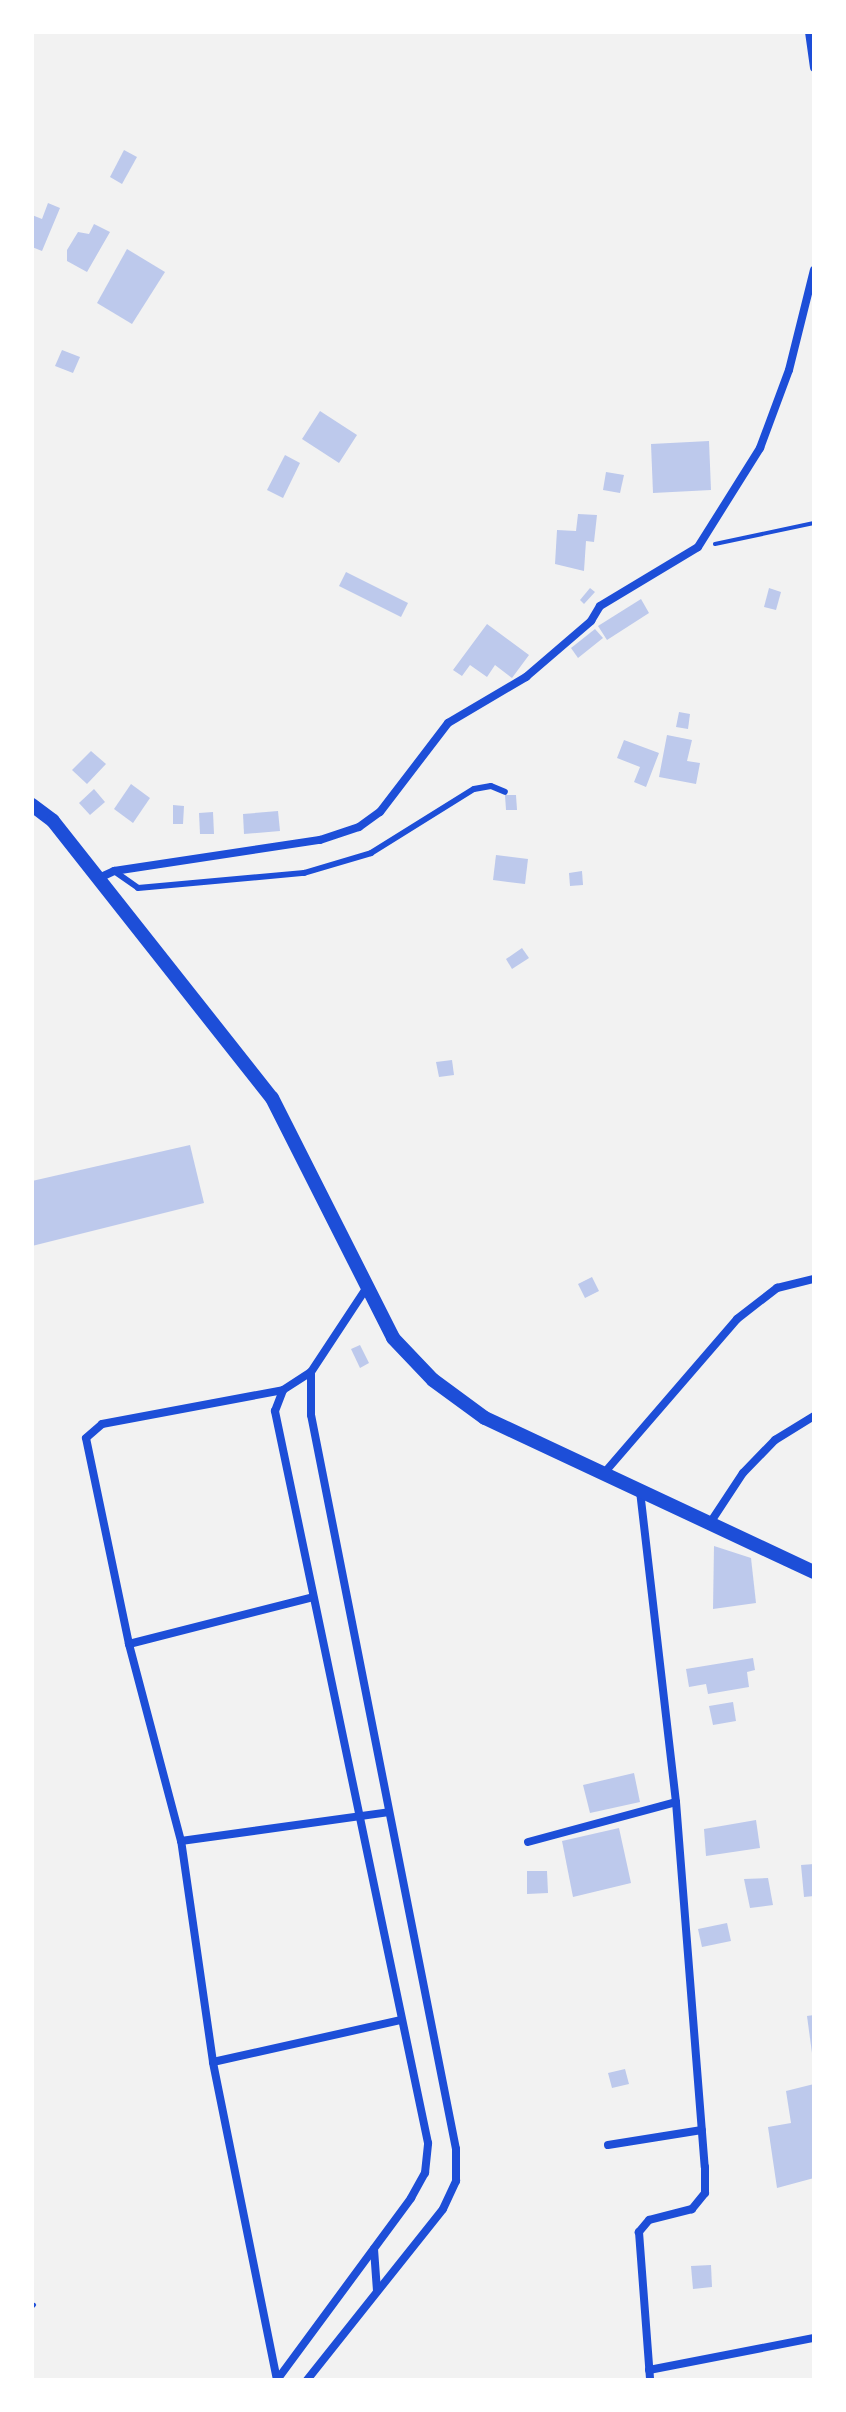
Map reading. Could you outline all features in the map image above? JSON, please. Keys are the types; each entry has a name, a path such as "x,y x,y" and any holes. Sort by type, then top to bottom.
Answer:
{"street":[{"path":"809,32 814,68"},
{"path":"99,878 114,871 320,840 359,827 380,812 448,723 526,677 591,621 600,606 698,547 760,448 789,370 814,270"},
{"path":"32,805 53,821 272,1098 393,1338 433,1380 485,1418 640,1487 814,1572"},
{"path":"605,1472 737,1319 777,1288 814,1279"},
{"path":"277,2380 213,2062 181,1841 129,1644 86,1438 102,1424 283,1390 311,1372 367,1287"},
{"path":"307,2380 443,2209 456,2181 456,2149 311,1415 311,1372"},
{"path":"277,2380 425,2173 428,2143 275,1411 283,1390"},
{"path":"710,1523 743,1473 775,1440 814,1416"},
{"path":"640,1487 676,1802 705,2193 692,2209 649,2220 639,2232 650,2375 814,2338"},
{"path":"129,1644 313,1597"},
{"path":"528,1842 676,1802"},
{"path":"181,1841 389,1812"},
{"path":"213,2062 401,2020"},
{"path":"608,2145 702,2130"},
{"path":"374,2248 377,2291"}],"lane":[{"path":"114,871 138,888 304,873 371,853 474,789 505,792"}],"path":[{"path":"698,547 814,523"}],"building":[{"path":"124,150 137,157 122,184 110,177"},
{"path":"48,203 60,208 42,251 32,247 32,215 42,219"},
{"path":"94,224 110,232 87,272 67,261 67,250 78,232 89,234"},
{"path":"127,249 165,272 132,324 97,303"},
{"path":"62,350 80,357 73,373 55,366"},
{"path":"320,411 357,435 339,463 302,439"},
{"path":"709,441 711,490 653,493 651,444"},
{"path":"285,455 300,463 283,498 267,490"},
{"path":"606,472 624,475 620,493 603,490"},
{"path":"578,514 597,515 594,542 586,541 584,571 555,564 557,530 576,531"},
{"path":"346,572 408,603 401,617 339,586"},
{"path":"590,588 595,592 584,604 580,600"},
{"path":"769,588 781,592 776,610 764,607"},
{"path":"641,599 649,613 607,640 598,626"},
{"path":"487,624 529,655 512,678 495,665 487,677 470,665 462,676 453,670"},
{"path":"595,629 603,638 578,658 571,648"},
{"path":"679,712 690,714 688,729 676,727"},
{"path":"667,735 692,740 687,761 700,763 696,784 659,777"},
{"path":"624,740 659,753 646,787 634,782 640,767 617,758"},
{"path":"91,751 106,764 87,784 72,770"},
{"path":"131,784 150,798 133,823 114,809"},
{"path":"94,789 105,802 90,815 79,803"},
{"path":"505,795 516,795 517,810 506,810"},
{"path":"173,805 184,806 183,824 173,824"},
{"path":"278,811 280,831 244,834 243,814"},
{"path":"213,812 214,834 200,834 199,813"},
{"path":"496,855 528,859 525,884 493,880"},
{"path":"582,871 583,885 570,886 569,873"},
{"path":"522,948 529,958 512,969 506,959"},
{"path":"452,1060 454,1075 439,1077 436,1062"},
{"path":"190,1145 204,1203 32,1246 32,1181"},
{"path":"592,1277 599,1291 585,1298 578,1284"},
{"path":"360,1345 369,1363 360,1368 351,1349"},
{"path":"714,1546 751,1558 756,1603 713,1609"},
{"path":"753,1658 755,1670 747,1672 749,1687 708,1694 706,1684 689,1687 686,1669"},
{"path":"733,1702 736,1721 713,1725 709,1706"},
{"path":"634,1773 640,1802 590,1813 583,1785"},
{"path":"756,1820 760,1848 706,1856 704,1829"},
{"path":"619,1828 631,1883 573,1897 562,1841"},
{"path":"814,1864 814,1896 804,1897 801,1865"},
{"path":"527,1871 547,1871 548,1893 527,1894"},
{"path":"768,1878 773,1905 750,1908 744,1879"},
{"path":"727,1923 731,1941 702,1947 698,1929"},
{"path":"814,2015 814,2053 812,2053 807,2016"},
{"path":"625,2069 629,2084 612,2088 608,2073"},
{"path":"814,2084 814,2178 777,2188 768,2127 791,2123 786,2091"},
{"path":"711,2265 712,2287 693,2289 691,2266"}]}
